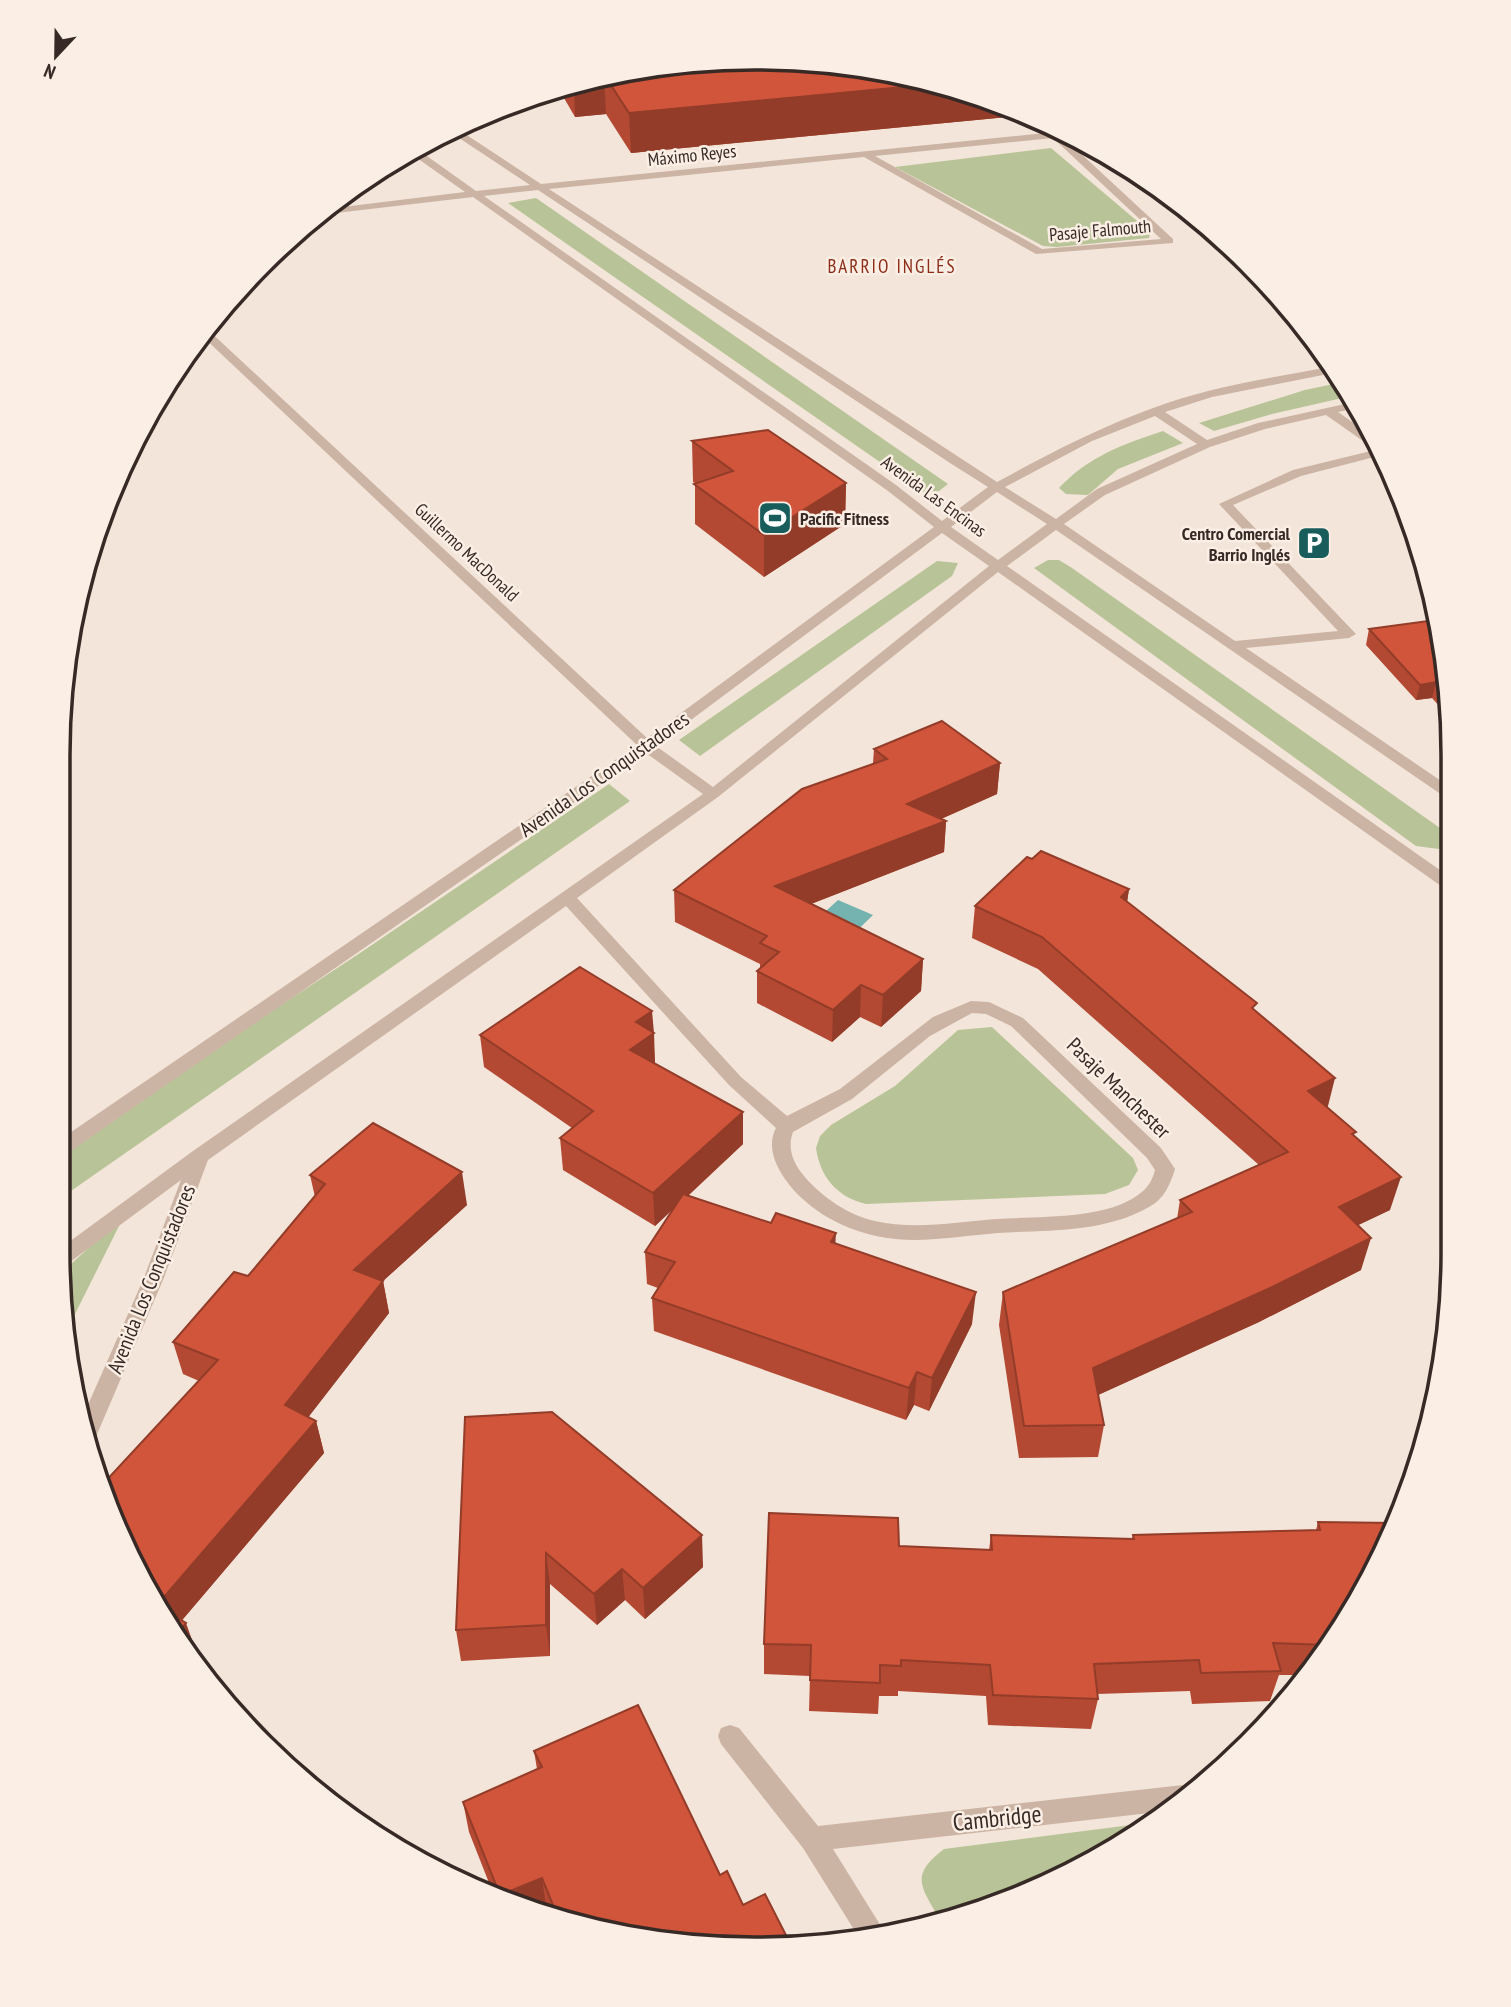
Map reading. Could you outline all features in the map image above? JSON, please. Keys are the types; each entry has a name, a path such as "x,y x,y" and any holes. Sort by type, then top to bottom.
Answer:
{"street":[{"name":"Máximo Reyes","path":"340,211 471,194 1047,135"},
{"name":"Avenida Las Encinas","path":"462,136 1054,523 1441,788"},
{"name":"Pasaje Falmouth","path":"863,153 1040,252 1169,241 1077,151"},
{"name":"Avenida Las Encinas","path":"422,157 892,488 998,566 1440,869"},
{"name":"Guillermo MacDonald","path":"211,339 646,746 713,794"},
{"name":"Avenida Los Conquistadores","path":"70,1142 646,746 996,487 1088,438 1156,411 1210,394 1323,372"},
{"name":"Avenida Los Conquistadores","path":"70,1252 200,1156 713,794 1054,523 1101,492 1206,444 1262,426 1345,407"},
{"path":"1327,410 1360,433"},
{"path":"1156,411 1206,444"},
{"path":"1233,645 1349,634 1225,504 1297,473 1372,455"},
{"path":"567,897 735,1081 786,1126"},
{"name":"Pasaje Manchester","path":"981,1006 1003,1013 1017,1022 1154,1153 1164,1164 1165,1175 1163,1183 1152,1197 1110,1215 952,1229 891,1231 860,1224 828,1209 802,1188 786,1166 781,1152 786,1126 846,1094 949,1016 962,1009 981,1006"},
{"name":"Avenida Los Conquistadores","path":"92,1423 153,1280 200,1156"},
{"path":"730,1736 812,1839 868,1927"},
{"name":"Cambridge","path":"812,1839 1168,1799"}],"green space":[{"path":"1051,148 1150,232 1149,238 1043,246 895,167"},
{"path":"536,198 948,484 939,491 923,492 508,203"},
{"path":"1331,385 1340,399 1214,431 1199,423"},
{"path":"1163,431 1183,443 1118,469 1088,495 1066,494 1059,488 1094,460"},
{"path":"1048,560 1059,560 1072,568 1441,829 1441,847 1439,849 1416,846 1034,568"},
{"path":"937,561 958,563 952,576 700,756 679,740"},
{"path":"609,784 630,801 70,1192 70,1144 360,953"},
{"path":"992,1027 1133,1158 1138,1170 1129,1185 1105,1194 866,1204 838,1191 821,1168 816,1148 820,1136 831,1125 895,1086 958,1030"},
{"path":"124,1216 73,1317 70,1265"},
{"path":"1129,1825 1059,1866 1018,1885 936,1913 924,1890 922,1874 933,1858 944,1849"}],"water":[{"path":"838,900 873,915 838,949 802,933"}],"building":[{"path":"711,71 800,71 906,87 629,113 611,85"},
{"path":"768,430 846,483 764,535 694,484 733,471 692,441"},
{"path":"1428,621 1437,683 1420,685 1369,629"},
{"path":"942,721 1000,763 907,804 946,821 775,886 923,959 883,995 861,985 833,1010 757,971 779,952 760,943 767,936 674,890 802,789 887,759 874,749"},
{"path":"1041,851 1129,889 1121,897 1257,1003 1252,1008 1335,1078 1308,1091 1356,1132 1352,1134 1401,1177 1339,1207 1371,1238 1268,1289 1093,1368 1104,1425 1024,1426 1003,1292 1192,1212 1180,1200 1288,1152 1042,937 975,906 1027,857 1032,859"},
{"path":"580,967 652,1011 636,1022 654,1033 630,1050 743,1112 653,1193 560,1138 593,1111 480,1035"},
{"path":"373,1123 462,1172 354,1270 383,1281 285,1405 316,1421 164,1597 141,1555 108,1478 218,1360 173,1342 234,1272 248,1276 325,1184 310,1175"},
{"path":"683,1194 771,1223 776,1213 836,1233 831,1242 976,1292 932,1378 917,1372 909,1388 652,1298 675,1262 645,1252"},
{"path":"552,1412 702,1535 643,1588 622,1569 594,1594 546,1553 546,1625 456,1630 465,1417"},
{"path":"769,1513 898,1518 899,1546 992,1550 991,1535 1134,1539 1133,1535 1320,1530 1318,1522 1385,1523 1349,1594 1316,1645 1273,1643 1281,1671 1201,1673 1199,1660 1094,1664 1098,1699 993,1695 990,1665 901,1660 901,1666 880,1665 880,1683 810,1680 811,1645 764,1644"},
{"path":"638,1705 720,1875 727,1871 743,1905 765,1894 787,1936 711,1936 622,1924 578,1914 554,1907 542,1878 509,1891 497,1886 463,1802 542,1767 534,1751"}],"place":[{"name":"Pacific Fitness","path":"775,518"},
{"name":"Centro Comercial Barrio Inglés","path":"1314,543"}],"district":[{"name":"BARRIO INGLÉS","path":"892,266"}]}
